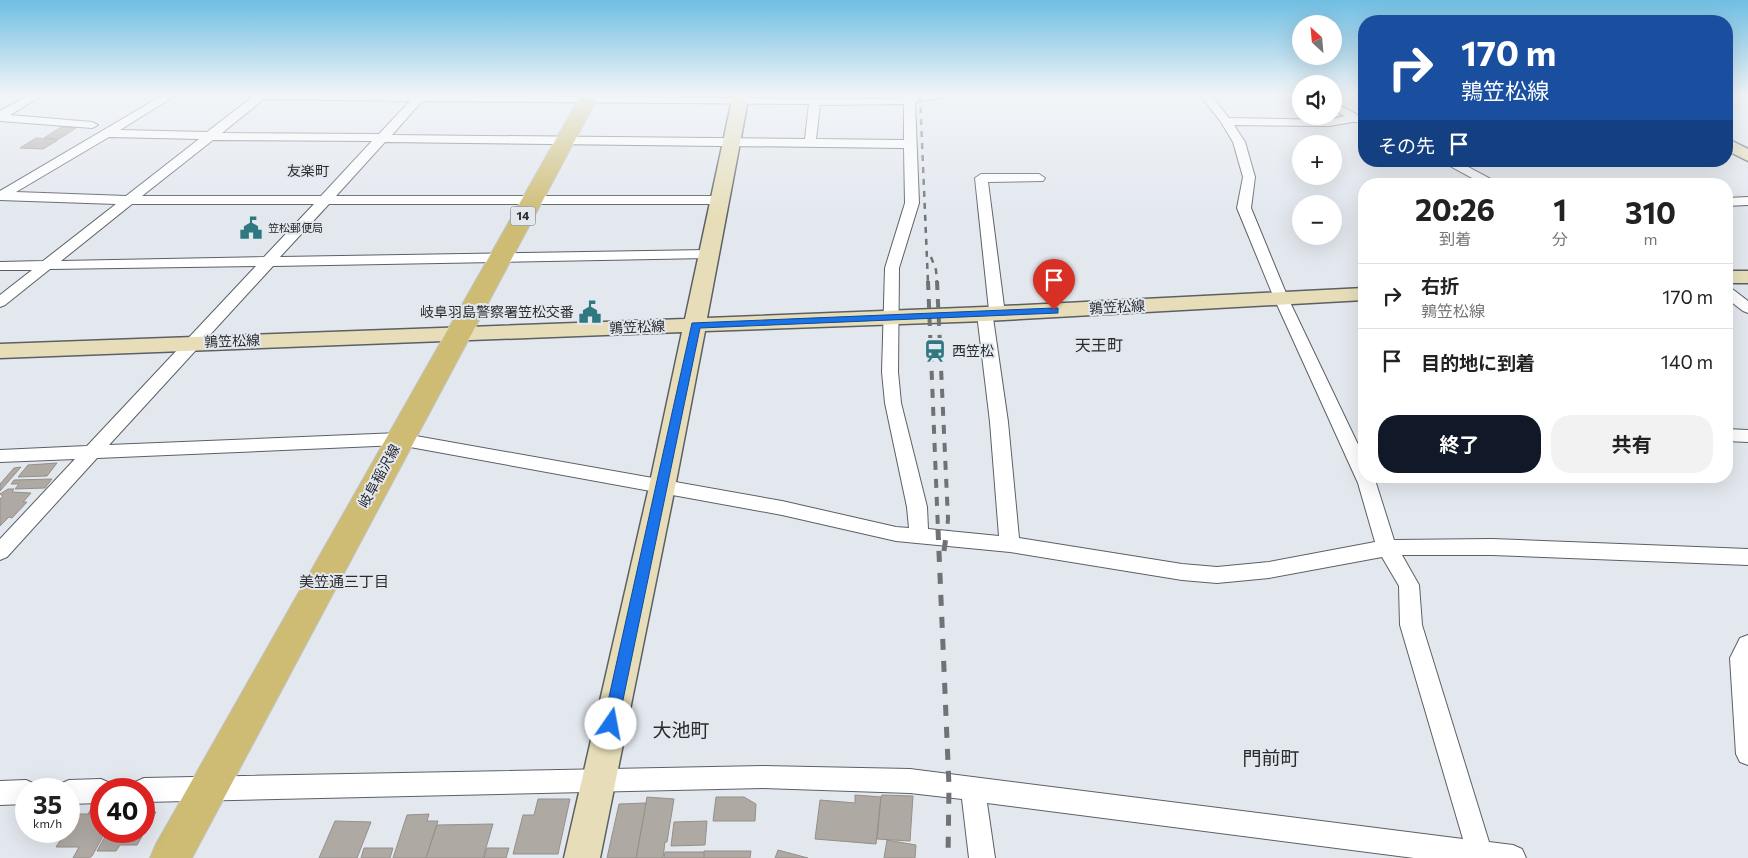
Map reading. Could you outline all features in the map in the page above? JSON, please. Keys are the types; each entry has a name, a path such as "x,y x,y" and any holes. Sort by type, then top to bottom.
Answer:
{"main road":[{"name":"岐阜稲沢線","path":"170,858 568,135"},
{"path":"582,858 696,325 708,254 734,135"},
{"path":"1733,147 1748,156"},
{"path":"1733,277 1748,277"},
{"name":"鶉笠松線","path":"0,351 196,342 991,314 1358,294"}],"street":[{"path":"1,196 104,135"},
{"path":"177,135 910,144"},
{"path":"0,552 386,135"},
{"path":"810,144 811,135"},
{"path":"910,135 912,203 892,268 890,372 894,403 917,508 919,536"},
{"path":"1235,135 1239,142 1249,178 1244,208 1281,298 1358,466"},
{"path":"0,302 210,136"},
{"path":"1459,167 1482,178"},
{"path":"1010,544 981,178 1039,178"},
{"path":"1,196 129,200 719,200"},
{"path":"1733,202 1748,201"},
{"path":"0,266 45,267 270,261 708,254"},
{"path":"1733,296 1748,308"},
{"path":"1733,435 1748,436"},
{"path":"0,456 399,439 782,508 896,534 1010,544 1182,572 1217,575 1269,570 1387,548 1492,547 1745,560"},
{"path":"1366,483 1387,548 1409,585 1411,625 1480,854"},
{"path":"1748,644 1740,658 1748,754"},
{"path":"155,790 764,777 910,781 1513,858"},
{"path":"973,789 982,858"},
{"path":"0,793 15,792"}],"building":[{"path":"49,135 65,135 59,139 44,138"},
{"path":"36,138 58,140 43,149 20,148"},
{"path":"57,463 47,476 18,477 28,465"},
{"path":"21,467 0,491 0,484 14,468"},
{"path":"52,479 45,488 15,489 19,484 11,484 14,480"},
{"path":"8,489 14,489 12,492 31,493 23,502 27,502 12,518 9,517 0,526 0,499 3,496 0,494"},
{"path":"855,795 881,797 876,844 815,839 820,800 855,803"},
{"path":"882,795 913,796 910,841 877,839"},
{"path":"647,797 674,799 663,858 636,858"},
{"path":"716,797 744,797 756,804 755,821 713,821"},
{"path":"538,799 570,799 558,854 513,854 523,815 534,815"},
{"path":"646,803 636,858 607,858 619,804"},
{"path":"80,814 90,814 90,843 99,843 92,856 89,858 73,858 79,847 56,847 58,843 80,843"},
{"path":"429,814 427,821 438,821 426,858 393,858 407,815"},
{"path":"335,821 371,822 357,858 319,858"},
{"path":"707,821 705,845 671,846 674,822"},
{"path":"493,824 483,858 426,858 437,825"},
{"path":"887,840 916,845 915,858 884,858"},
{"path":"101,843 138,843 137,845 120,845 116,851 97,851"},
{"path":"364,848 393,848 390,858 361,858"},
{"path":"487,848 509,848 506,858 484,858"},
{"path":"778,850 808,858 775,858"},
{"path":"704,851 751,851 750,858 703,858"},
{"path":"665,852 704,852 704,858 664,858"}],"railway":[{"path":"922,135 928,283"},
{"path":"931,257 936,270 937,283"},
{"path":"928,281 938,530"},
{"path":"937,281 947,530"},
{"path":"938,529 949,786 948,858"},
{"path":"944,551 947,529"}],"place":[{"name":"笠松郵便局","path":"251,228"},
{"name":"岐阜羽島警察署笠松交番","path":"590,312"},
{"name":"西笠松","path":"935,351"}],"district":[{"name":"友楽町","path":"308,171"},
{"name":"天王町","path":"1099,345"},
{"name":"美笠通三丁目","path":"344,582"},
{"name":"大池町","path":"681,730"},
{"name":"門前町","path":"1271,758"}],"route":[{"path":"611,724 696,325 1054,310"}]}
